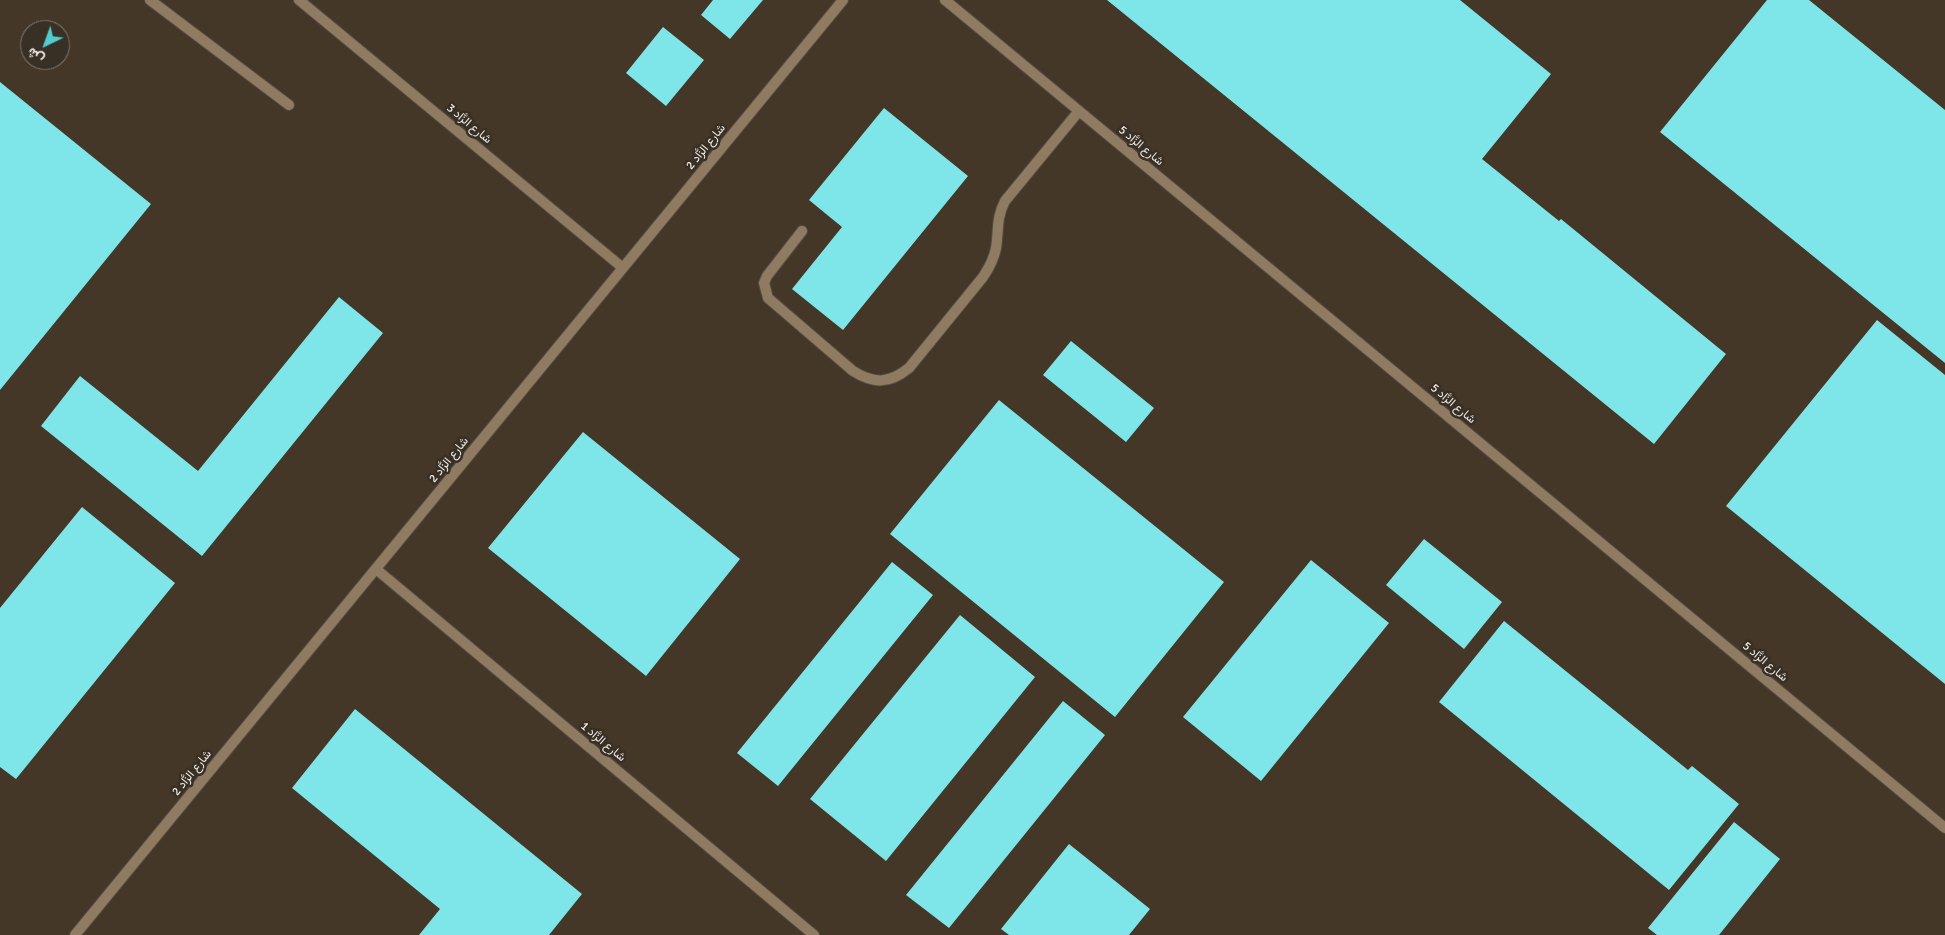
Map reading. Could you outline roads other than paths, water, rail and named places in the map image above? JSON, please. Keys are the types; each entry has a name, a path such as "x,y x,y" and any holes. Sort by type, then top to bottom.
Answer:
{"street":[{"path":"150,0 289,105"},
{"name":"شارع الزَّاد 3","path":"299,0 623,268"},
{"name":"شارع الزَّاد 2","path":"75,935 843,0"},
{"name":"شارع الزَّاد 5","path":"945,0 1945,828"},
{"path":"802,231 767,276 764,283 768,298 853,371 864,378 876,381 888,380 899,376 908,368 983,277 994,254 998,219 1004,201 1079,111"},
{"name":"شارع الزَّاد 1","path":"376,569 814,935"}]}
